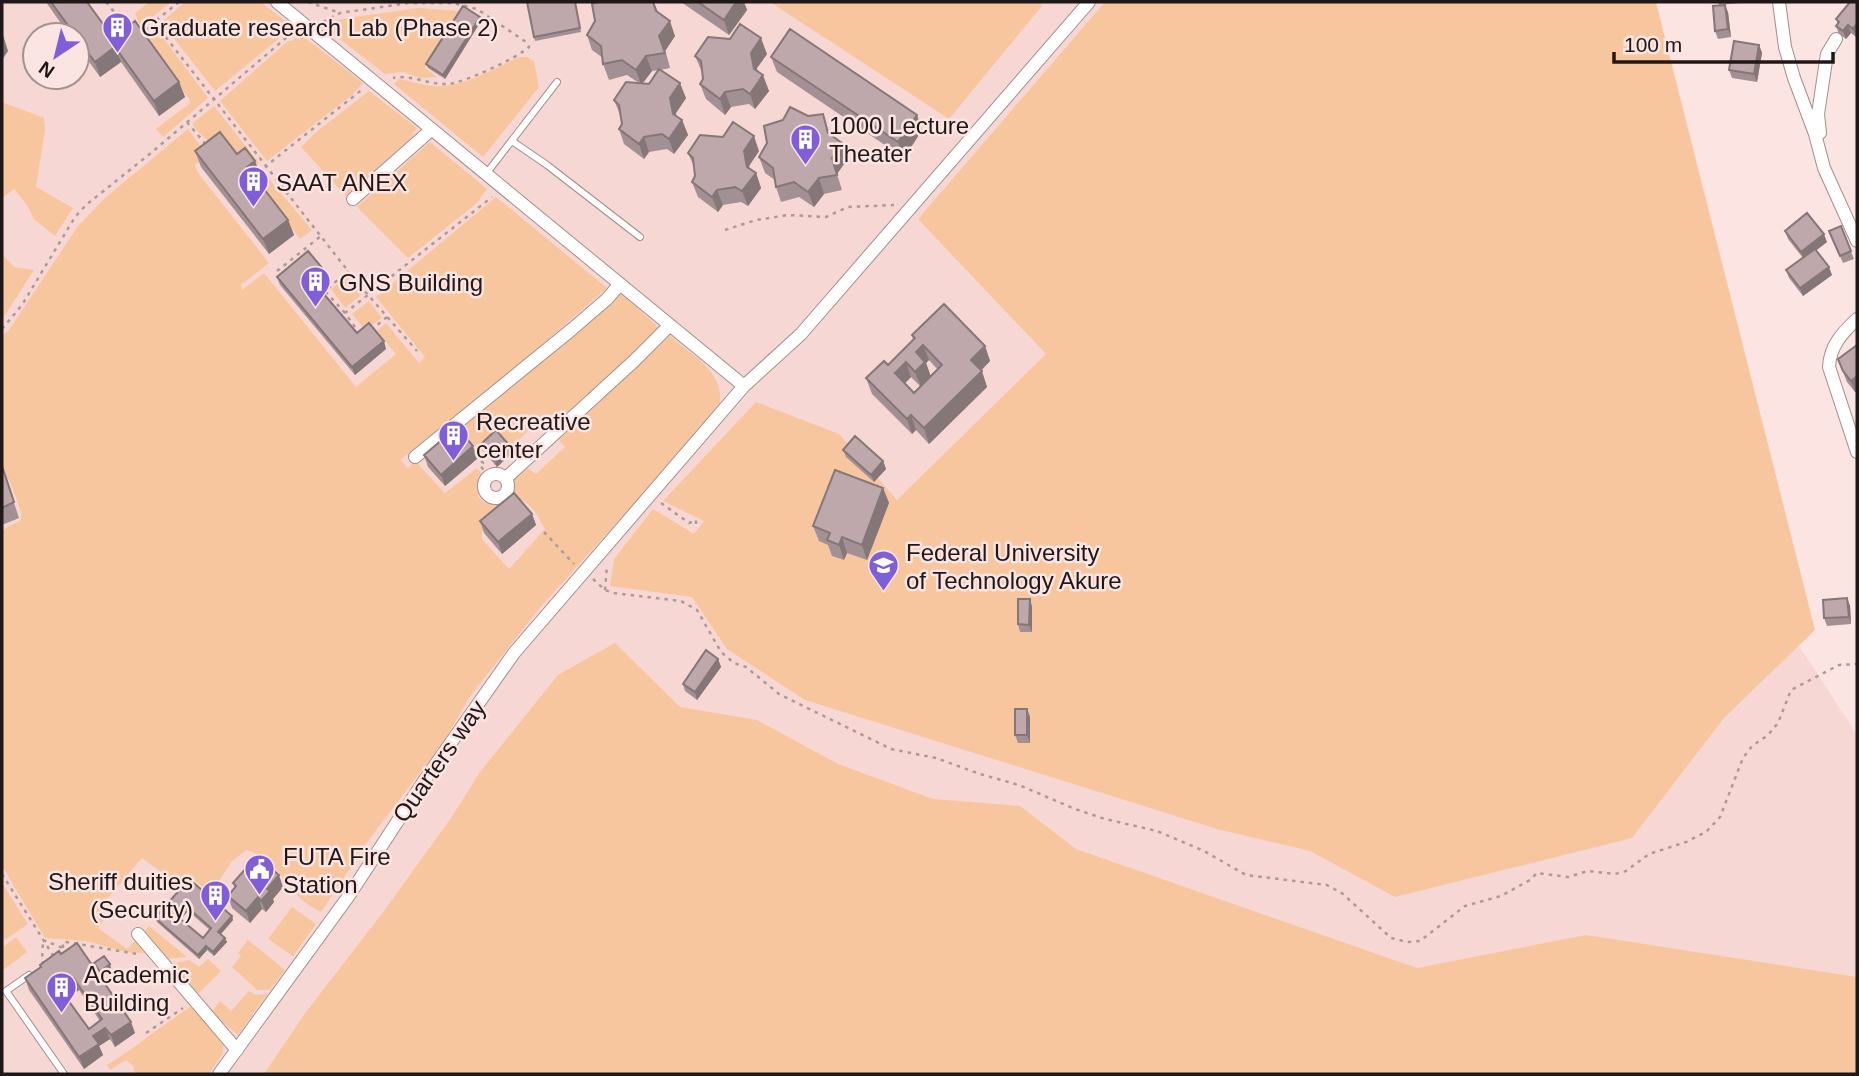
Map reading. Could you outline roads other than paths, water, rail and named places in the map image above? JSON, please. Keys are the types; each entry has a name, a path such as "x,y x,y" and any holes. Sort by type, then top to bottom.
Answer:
{"street":[{"path":"278,2 744,386"},
{"name":"Quarters way","path":"219,1074 348,897 424,781 514,653 744,386 801,334 1089,2"},
{"path":"1779,2 1785,47 1824,168 1842,213 1857,241"},
{"path":"1824,168 1818,114 1826,54 1836,39"},
{"path":"354,199 432,129"},
{"path":"415,457 571,330 620,284"},
{"path":"1857,319 1836,343 1830,356 1829,367 1857,452"},
{"path":"506,478 670,325"},
{"path":"501,474 506,478 508,500 484,496 485,481 489,475 501,474"},
{"path":"138,934 237,1050"}],"lane":[{"path":"486,174 557,82"},
{"path":"512,141 640,237"},
{"path":"29,975 4,992 64,1074"}],"place":[{"name":"Graduate research Lab (Phase 2)","path":"118,54"},
{"name":"1000 Lecture Theater","path":"806,166"},
{"name":"SAAT ANEX","path":"253,209"},
{"name":"GNS Building","path":"316,309"},
{"name":"Recreative center","path":"453,462"},
{"name":"Federal University of Technology Akure","path":"883,593"},
{"name":"FUTA Fire Station","path":"260,897"},
{"name":"Sheriff duities (Security)","path":"216,922"},
{"name":"Academic Building","path":"61,1015"}]}
